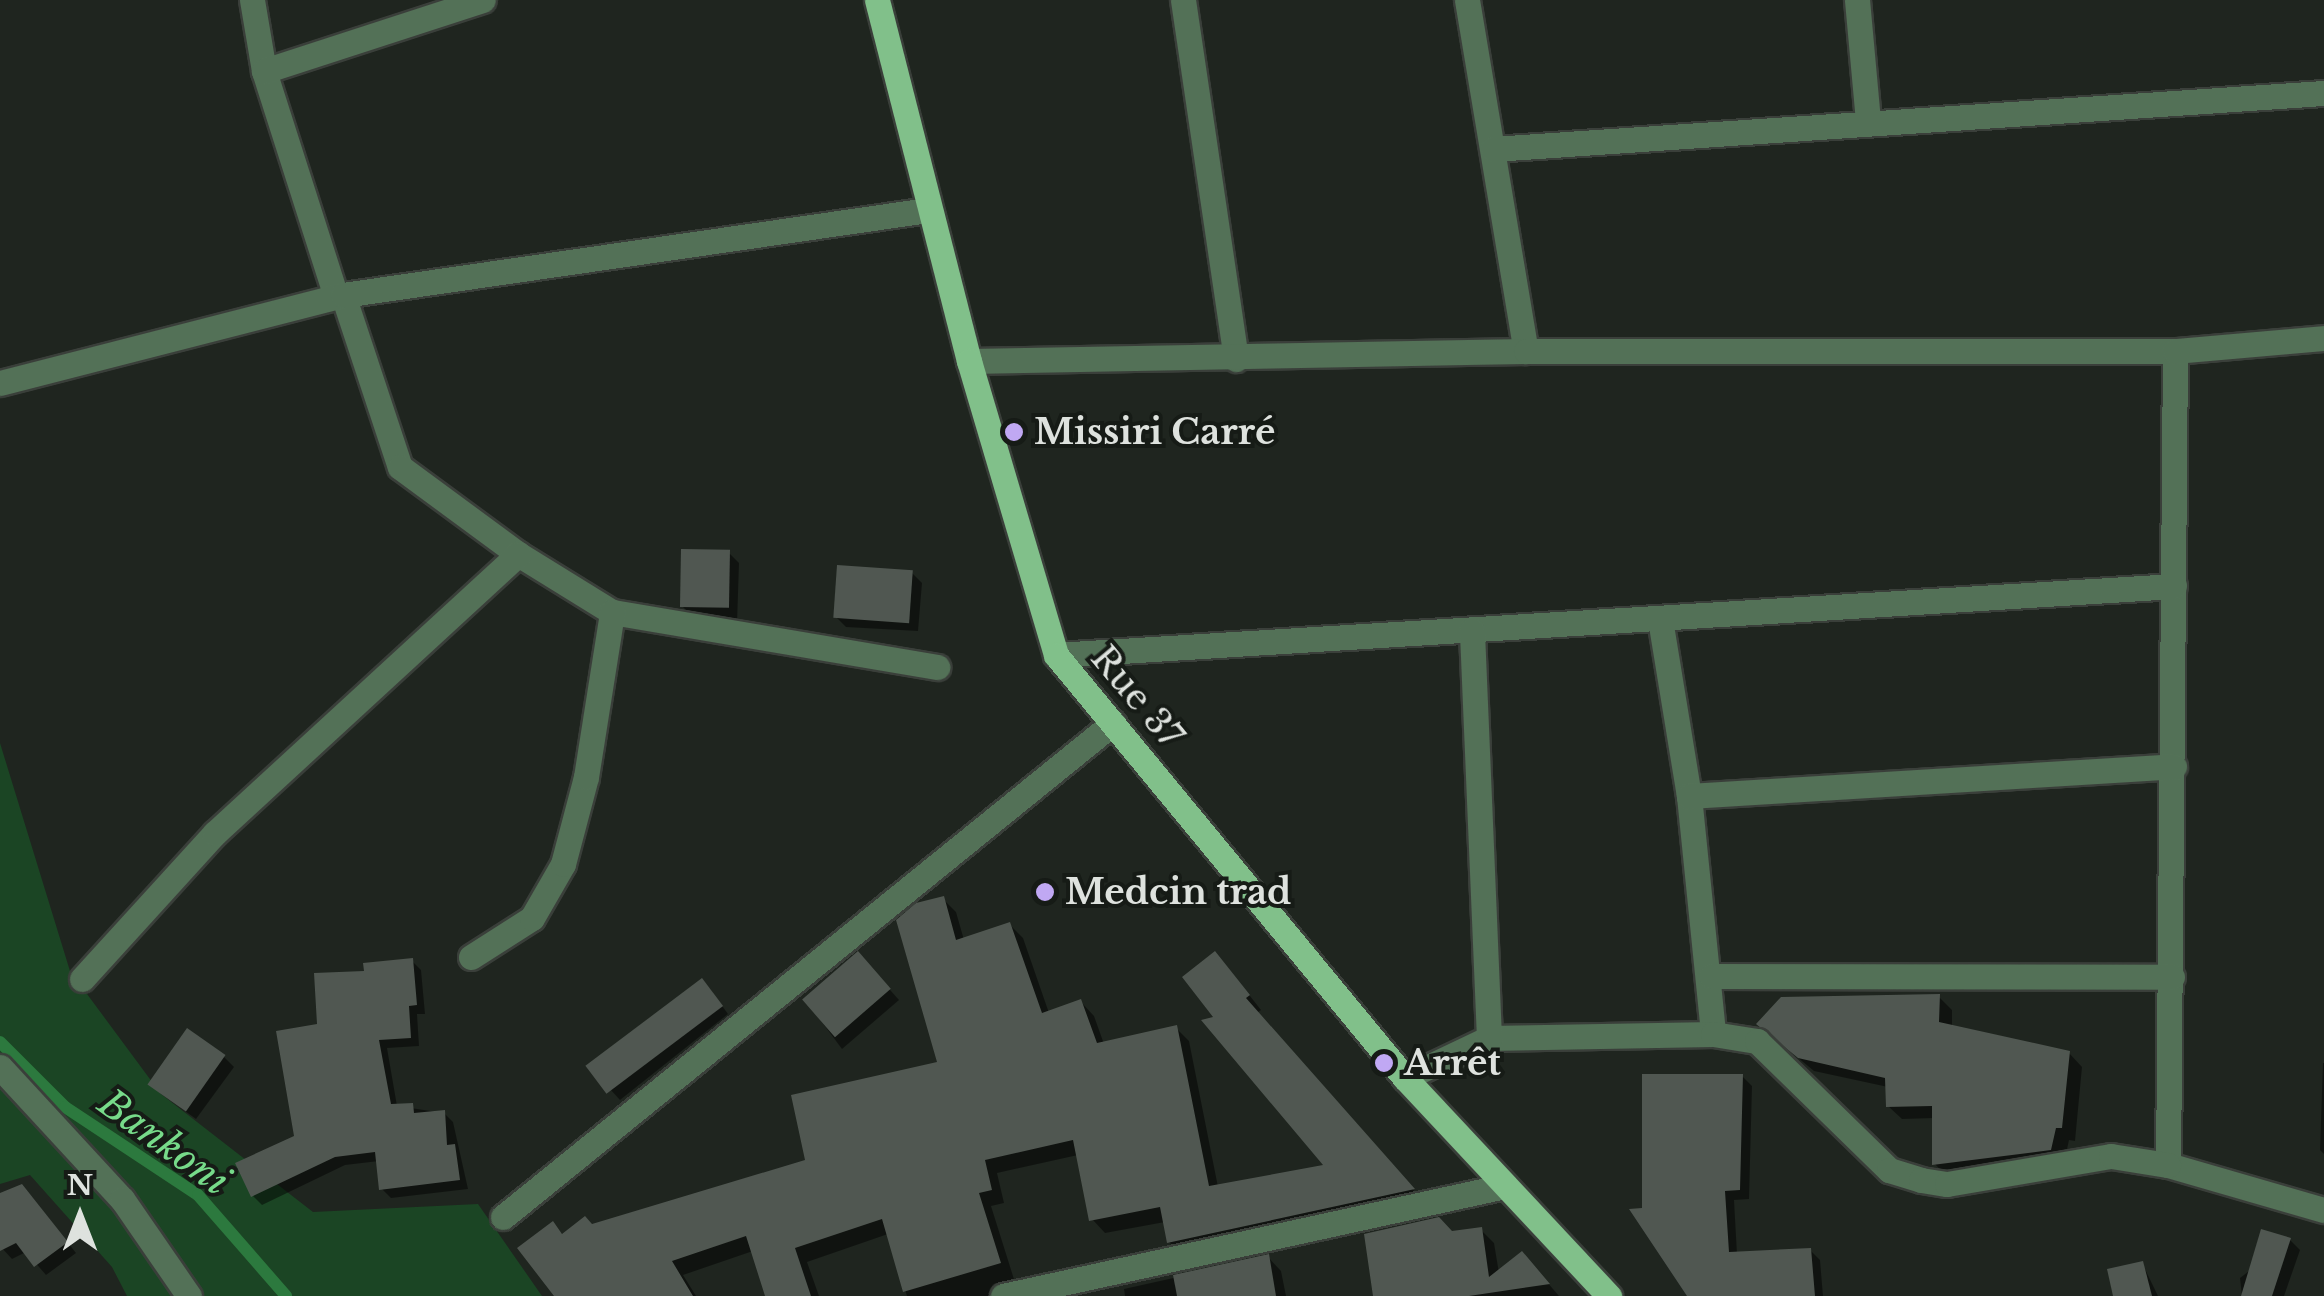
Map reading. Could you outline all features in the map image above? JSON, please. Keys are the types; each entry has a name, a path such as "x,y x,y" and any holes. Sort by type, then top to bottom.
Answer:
{"main road":[{"name":"Rue 37","path":"877,0 968,361 1056,654 1406,1078 1609,1296"}],"street":[{"path":"252,0 264,71 400,468 518,554 612,612 937,667"},
{"path":"264,71 483,0"},
{"path":"1183,0 1236,359"},
{"path":"1467,0 1526,350"},
{"path":"1857,0 1868,120"},
{"path":"1493,149 1868,120 2324,93"},
{"path":"0,383 339,296 928,210"},
{"path":"968,361 1236,359 1526,350 2175,351 2324,338"},
{"path":"2168,1165 2175,351"},
{"path":"82,979 214,833 518,554"},
{"path":"1056,654 2174,586"},
{"path":"471,956 532,918 563,864 586,777 612,612"},
{"path":"1660,619 1689,796 1711,976 1713,1034"},
{"path":"1472,630 1489,1038"},
{"path":"503,1216 1113,723"},
{"path":"1689,796 2174,766"},
{"path":"1711,976 2172,977"},
{"path":"1406,1078 1489,1038 1713,1034 1757,1041 1889,1170 1920,1180 1948,1184 2112,1156 2168,1165 2324,1210"},
{"path":"0,1068 33,1096 122,1199 190,1296"},
{"path":"1003,1296 1505,1186"}],"green space":[{"path":"0,743 70,971 161,1094 313,1212 478,1204 542,1296 127,1296 112,1267 30,1175 0,1184"}],"building":[{"path":"681,549 730,550 729,608 680,607"},
{"path":"837,565 913,570 909,623 833,618"},
{"path":"944,896 956,940 1010,922 1042,1013 1081,999 1097,1043 1177,1025 1209,1186 1323,1165 1201,1020 1213,1017 1182,977 1215,951 1250,995 1246,998 1415,1189 1167,1243 1160,1207 1089,1221 1073,1140 985,1160 992,1190 979,1193 1001,1263 903,1292 882,1219 795,1248 811,1296 765,1296 746,1236 672,1261 693,1296 554,1296 517,1248 553,1221 562,1234 585,1216 592,1224 805,1160 791,1095 937,1062 896,920 916,903"},
{"path":"858,951 891,989 835,1037 802,1000"},
{"path":"413,958 417,1005 409,1006 411,1038 379,1040 391,1104 413,1103 414,1113 445,1110 447,1145 455,1144 460,1180 379,1190 375,1152 335,1157 251,1197 235,1163 294,1136 276,1031 317,1024 314,973 364,971 363,963"},
{"path":"702,978 723,1006 606,1094 585,1066"},
{"path":"1940,994 1939,1022 2070,1051 2062,1128 2056,1128 2051,1150 1932,1165 1932,1106 1886,1107 1885,1078 1798,1058 1756,1024 1781,997"},
{"path":"187,1028 226,1055 186,1111 147,1085"},
{"path":"1642,1074 1743,1074 1740,1190 1725,1191 1729,1252 1811,1248 1815,1296 1687,1296 1629,1209 1642,1208"},
{"path":"22,1184 68,1242 34,1267 16,1243 0,1251 0,1193"},
{"path":"1439,1217 1452,1231 1482,1227 1489,1277 1522,1251 1550,1284 1469,1296 1373,1296 1364,1234"},
{"path":"2261,1229 2291,1238 2272,1296 2241,1296"},
{"path":"1269,1254 1276,1296 1177,1296 1173,1275"},
{"path":"2143,1261 2152,1296 2113,1296 2107,1269"}],"waterway":[{"name":"Bankoni","path":"0,1042 65,1107 198,1195 286,1296"}],"place":[{"name":"Missiri Carré","path":"1014,432"},
{"name":"Medcin trad","path":"1045,892"},
{"name":"Arrêt","path":"1384,1063"}]}
